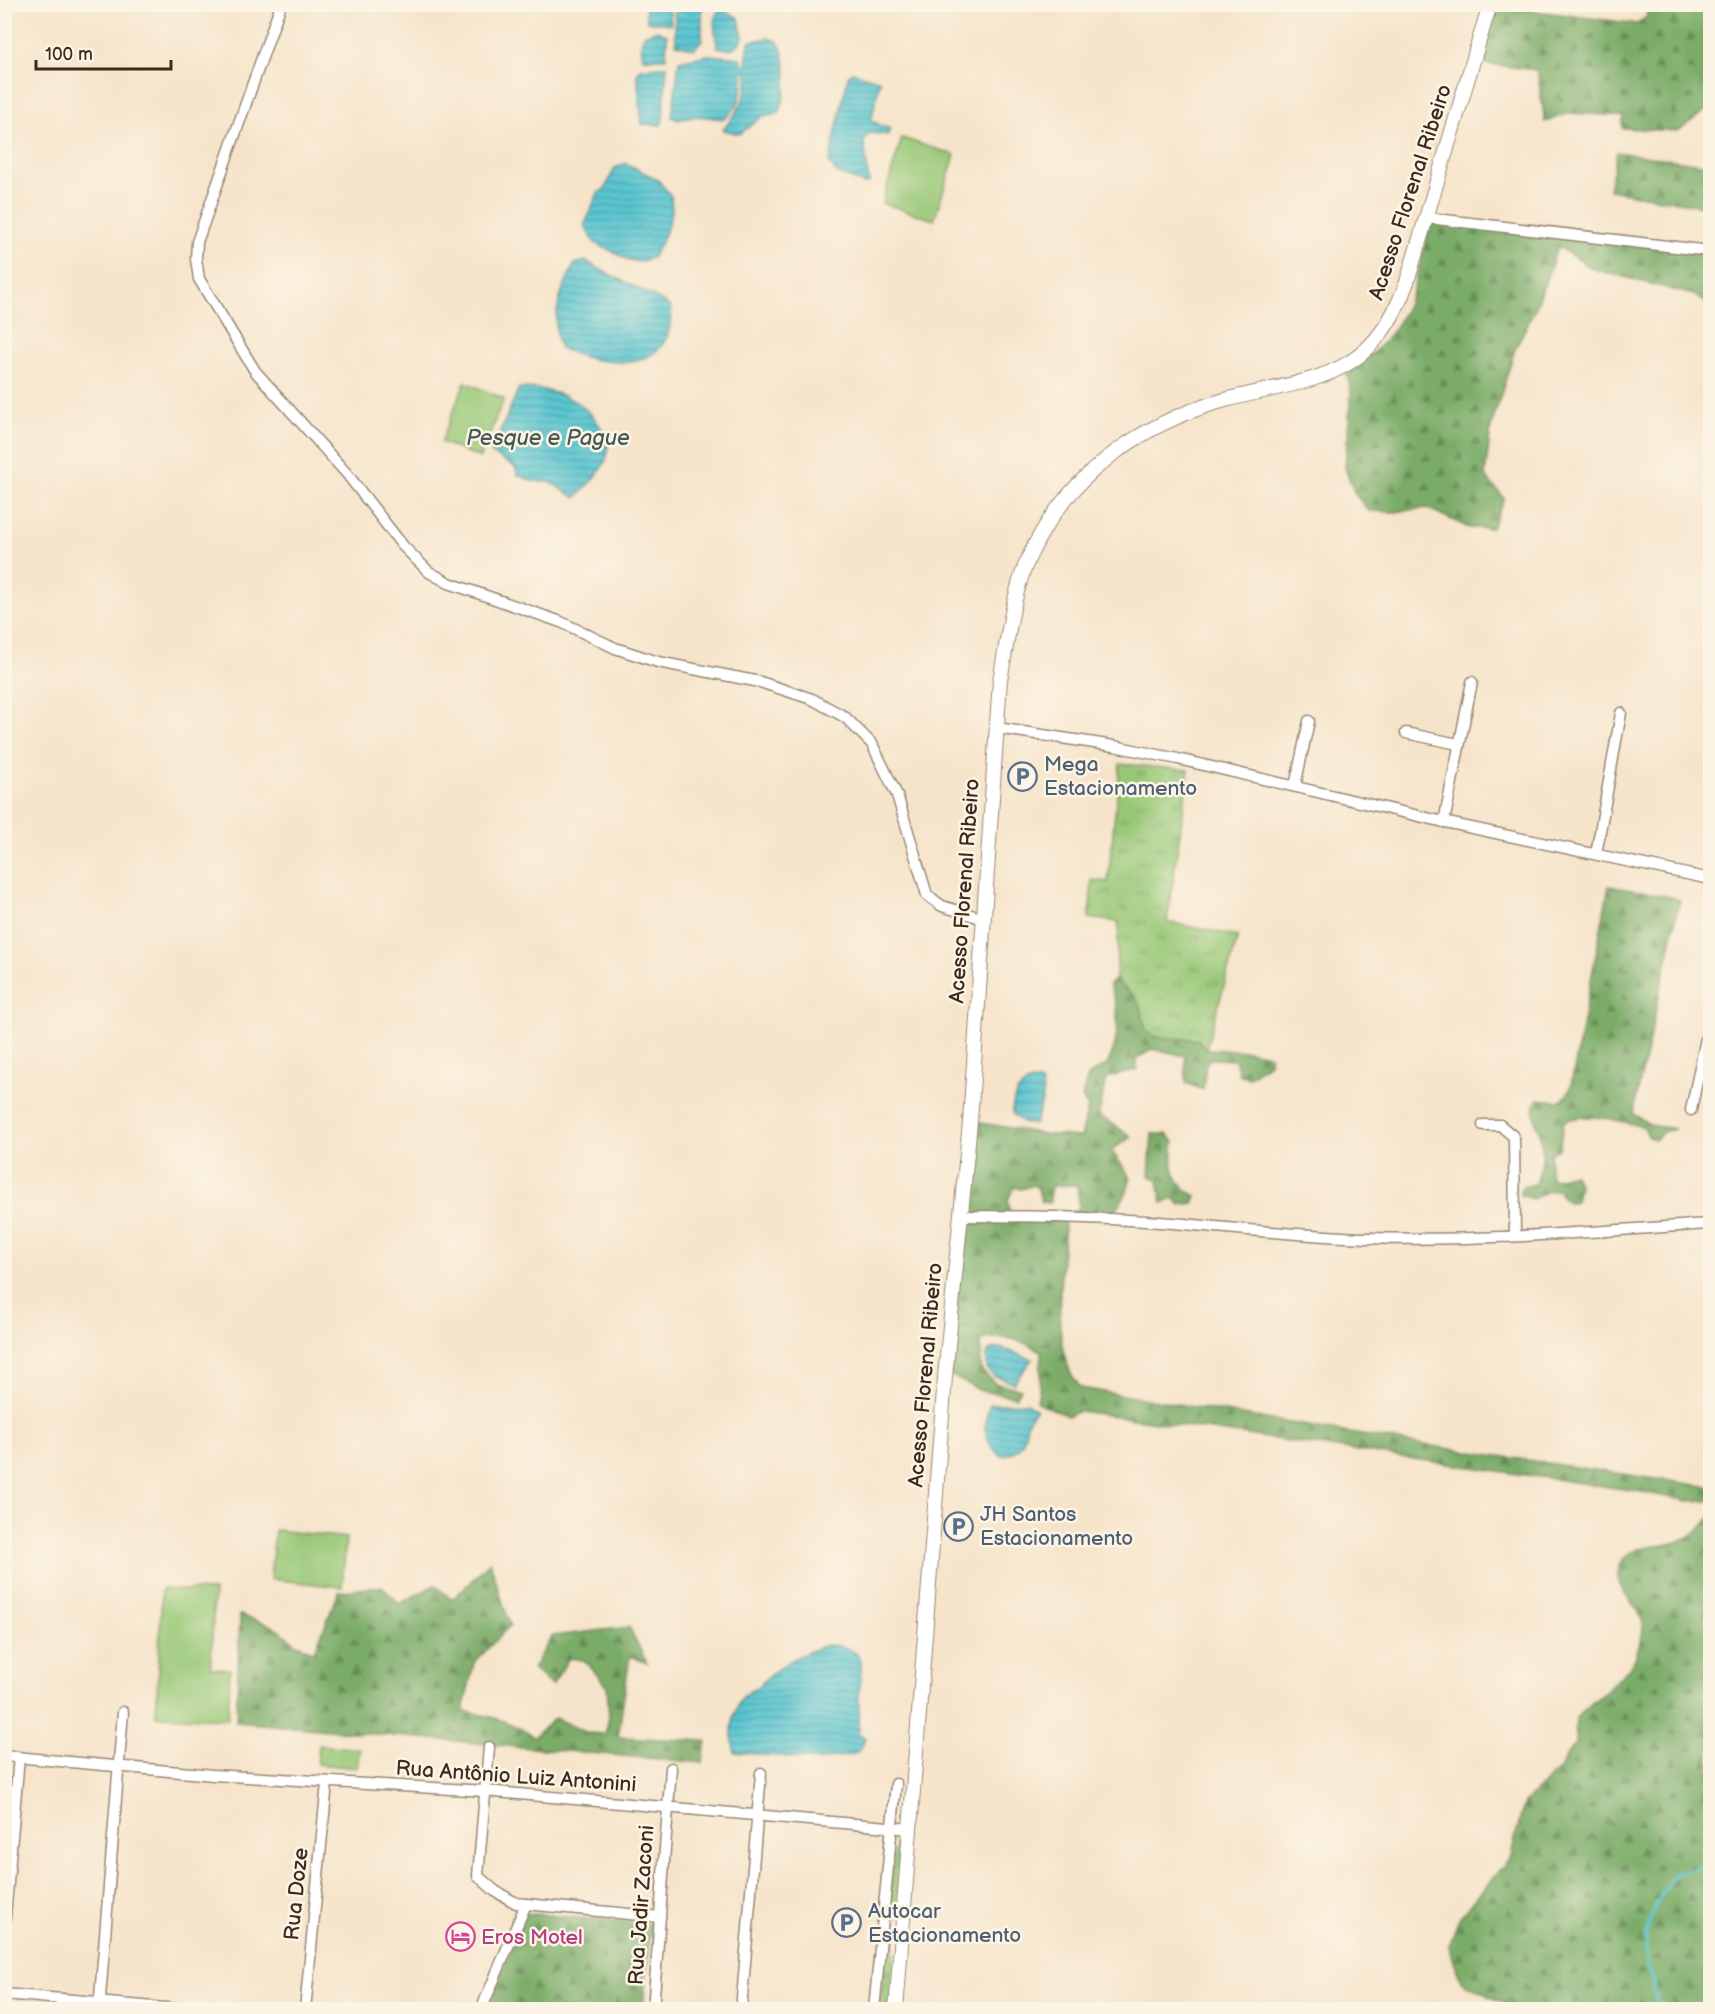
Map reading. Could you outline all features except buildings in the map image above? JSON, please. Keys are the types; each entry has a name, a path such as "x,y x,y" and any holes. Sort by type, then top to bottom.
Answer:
{"street":[{"path":"281,4 197,242 196,259 199,279 255,371 347,474 403,546 429,572 449,583 561,622 615,648 658,662 760,682 812,699 845,717 872,744 897,795 927,895 942,906 984,919"},
{"name":"Acesso Florenal Ribeiro","path":"896,2010 960,1216 970,1122 1000,680 1014,608 1029,558 1063,501 1090,473 1136,437 1179,416 1225,400 1289,387 1317,378 1341,368 1375,343 1399,304 1428,218 1490,4"},
{"path":"1428,218 1710,251"},
{"path":"1444,822 1472,682"},
{"path":"1596,854 1621,713"},
{"path":"1295,786 1309,721"},
{"path":"997,728 1114,746 1444,822 1710,879"},
{"path":"1406,733 1458,744"},
{"path":"1691,1110 1710,1019"},
{"path":"1483,1125 1500,1125 1514,1137 1515,1235"},
{"path":"960,1216 1172,1223 1273,1234 1368,1239 1460,1239 1710,1224"},
{"path":"99,2006 123,1712"},
{"path":"489,1747 478,1876 495,1892 516,1903 660,1917"},
{"name":"Rua Antônio Luiz Antonini","path":"4,1756 327,1783 485,1791 910,1829"},
{"path":"4,1928 19,1757"},
{"name":"Rua Jadir Zaconi","path":"653,2010 671,1768"},
{"path":"741,2010 761,1773"},
{"name":"Rua Doze","path":"305,2010 327,1783"},
{"path":"874,2010 896,1784"},
{"path":"481,2010 526,1904"},
{"path":"4,1994 99,2006 189,2010"}],"green space":[{"path":"1641,5 1710,5 1710,107 1678,131 1622,128 1623,116 1569,113 1545,122 1537,70 1479,63 1495,6 1638,24 1648,15"},
{"path":"902,138 955,155 934,220 882,203"},
{"path":"1617,152 1707,165 1701,206 1609,190"},
{"path":"1431,218 1710,255 1710,306 1694,295 1593,269 1558,246 1537,305 1515,349 1491,427 1485,476 1504,498 1492,528 1469,528 1427,508 1395,512 1369,511 1355,494 1345,468 1351,393 1347,373 1369,357 1398,324 1414,286"},
{"path":"465,382 504,399 480,458 441,442"},
{"path":"1120,764 1189,770 1167,922 1238,936 1206,1049 1198,1040 1155,1037 1146,1031 1141,1010 1133,995 1122,989 1116,979 1119,922 1089,918 1092,880 1108,882"},
{"path":"1609,886 1680,900 1633,1114 1651,1125 1675,1129 1663,1132 1655,1140 1648,1136 1644,1127 1614,1120 1584,1117 1564,1121 1559,1149 1550,1154 1550,1174 1553,1180 1574,1174 1579,1186 1576,1201 1569,1202 1562,1198 1559,1190 1548,1191 1533,1199 1520,1195 1522,1187 1535,1184 1541,1163 1542,1146 1534,1116 1535,1105 1537,1099 1558,1101 1566,1097 1571,1085"},
{"path":"1116,979 1136,998 1146,1031 1155,1037 1198,1040 1206,1049 1249,1051 1270,1055 1269,1063 1248,1078 1239,1074 1235,1060 1210,1059 1206,1064 1203,1090 1186,1083 1185,1056 1153,1049 1137,1058 1137,1070 1106,1078 1099,1115 1132,1137 1111,1150 1131,1178 1126,1194 1113,1215 1068,1214 1079,1208 1077,1185 1051,1186 1050,1203 1041,1202 1038,1188 1033,1185 1021,1189 1014,1187 1008,1200 1010,1215 1065,1217 1060,1282 1060,1330 1070,1372 1081,1388 1411,1443 1710,1487 1710,1500 1688,1501 1637,1491 1079,1411 1068,1416 1037,1402 1041,1351 1019,1341 1005,1338 981,1340 981,1370 995,1383 1021,1389 1016,1397 981,1391 950,1375 975,1122 1044,1134 1081,1137 1088,1107 1082,1098 1086,1080 1095,1071 1107,1065 1117,1035 1116,1004 1109,984"},
{"path":"1152,1134 1167,1134 1174,1142 1175,1174 1182,1186 1196,1196 1193,1203 1180,1205 1174,1198 1162,1203 1158,1180 1149,1175"},
{"path":"1710,1518 1710,2009 1502,2009 1506,2004 1461,1982 1449,1947 1458,1920 1511,1856 1524,1803 1559,1769 1575,1744 1576,1718 1633,1663 1643,1623 1636,1607 1625,1594 1618,1579 1618,1570 1622,1561 1639,1549 1671,1544 1687,1538"},
{"path":"275,1530 346,1538 342,1587 270,1579"},
{"path":"490,1562 510,1625 474,1663 463,1711 500,1720 534,1737 555,1718 587,1733 605,1734 609,1718 607,1686 584,1660 569,1658 552,1685 533,1669 552,1636 629,1627 647,1663 630,1656 618,1737 706,1741 703,1763 236,1722 240,1615 275,1627 297,1644 314,1652 339,1592 382,1586 399,1604 435,1585 452,1600"},
{"path":"162,1589 214,1591 211,1668 230,1669 228,1719 156,1716"},
{"path":"319,1745 360,1749 357,1768 317,1764"},
{"path":"901,1833 898,1863 901,1872 896,1919 888,1918 896,1834"},
{"path":"524,1913 651,1924 643,2009 488,2010"},
{"path":"888,1928 896,1929 889,2009 880,2010"}],"water":[{"path":"645,5 669,5 671,24 647,21"},
{"path":"674,5 702,5 702,40 694,49 676,44"},
{"path":"718,11 724,11 739,18 743,38 735,47 729,49 717,47 714,22"},
{"path":"657,30 667,35 666,58 643,58 641,44 644,35"},
{"path":"768,38 777,41 784,56 786,76 779,113 763,116 740,134 723,130 738,110 744,96 747,71 744,70 738,103 724,119 697,116 678,120 672,117 679,61 708,55 740,58 742,64 746,64 749,42"},
{"path":"667,66 661,125 642,124 637,74 640,69"},
{"path":"852,72 880,81 871,121 890,129 888,135 870,133 864,140 869,183 864,184 837,173 829,163 848,76"},
{"path":"626,163 658,180 671,196 672,212 665,235 653,257 641,262 629,260 595,243 584,226 598,193 604,190 615,168"},
{"path":"585,261 671,307 669,332 657,350 645,357 616,362 586,357 560,348 556,326 561,293 575,264"},
{"name":"Pesque e Pague","path":"519,388 544,390 567,397 587,410 603,433 608,446 606,459 595,477 576,498 550,482 532,481 518,475 515,467 491,453"},
{"path":"1036,1081 1042,1084 1043,1098 1035,1124 1023,1123 1012,1113 1014,1101 1021,1088"},
{"path":"1001,1348 1032,1359 1014,1383 994,1376 987,1369 987,1354 991,1349"},
{"path":"1026,1403 1036,1409 1028,1423 1022,1443 1012,1453 1001,1456 991,1445 986,1433 985,1426 990,1404"},
{"path":"828,1645 852,1650 860,1661 858,1735 865,1738 858,1751 848,1756 821,1760 735,1752 732,1725 742,1698 786,1664 810,1651"}],"waterway":[{"path":"1659,2010 1646,1953 1648,1926 1653,1911 1674,1874 1710,1865"}],"place":[{"name":"Mega Estacionamento","path":"1023,776"},
{"name":"JH Santos Estacionamento","path":"959,1526"},
{"name":"Autocar Estacionamento","path":"847,1923"},
{"name":"Eros Motel","path":"460,1937"}]}
